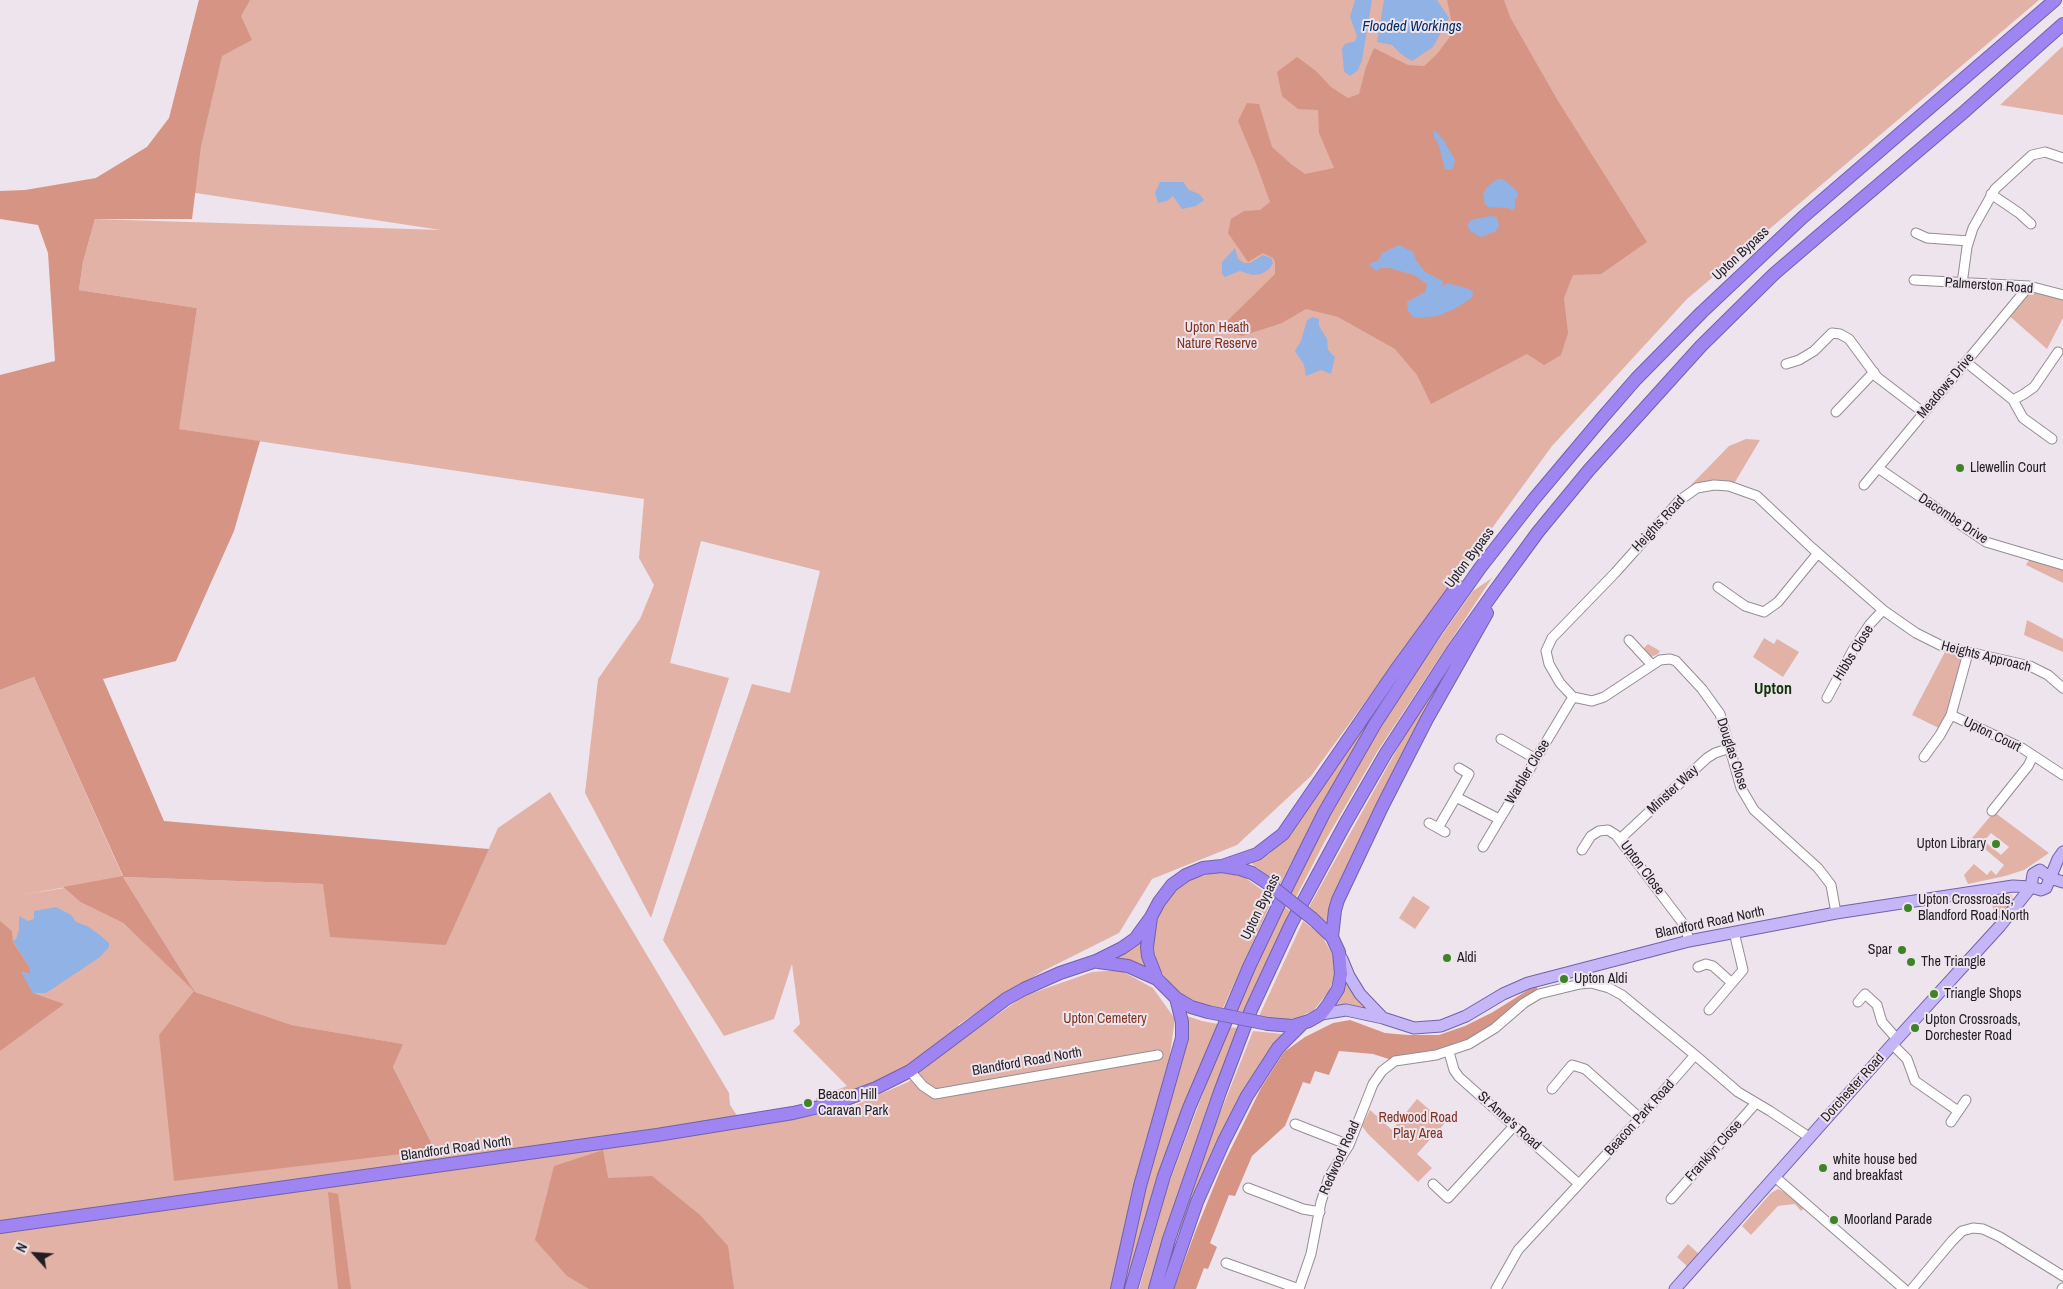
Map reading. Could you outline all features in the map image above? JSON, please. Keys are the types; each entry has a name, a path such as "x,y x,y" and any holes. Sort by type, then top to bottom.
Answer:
{"highway":[{"name":"Upton Bypass","path":"1131,1289 1164,1176 1189,1108 1249,967 1304,853 1371,732 1413,664 1480,568 1534,499 1636,379 1748,267 1803,217 2055,0"},
{"path":"1155,1289 1175,1222 1220,1092 1251,1010 1291,924 1345,824 1386,753 1452,650 1538,532 1628,424 1688,360 1742,305 1845,211 1964,112 2063,24"},
{"path":"1302,1024 1286,1026 1268,1024 1208,1012 1191,1007 1176,998 1157,979 1148,956 1147,947 1151,917 1165,893 1179,879 1196,870 1222,866 1257,854 1283,834 1448,599 1488,548 1534,499"},
{"path":"1332,937 1338,900 1402,766 1486,614 1508,583 1538,532"},
{"path":"1167,1289 1197,1202 1224,1141 1247,1096 1278,1048 1302,1024 1321,1014 1338,989 1341,974 1341,958 1332,937 1313,919 1270,885 1246,871 1222,866"},
{"name":"Blandford Road North","path":"0,1227 456,1164 793,1113 823,1106 859,1095 910,1072 1006,1000 1024,989 1060,973 1096,962 1130,943 1151,917"},
{"name":"Blandford Road North","path":"1096,962 1119,963 1157,979"},
{"path":"1117,1289 1140,1186 1182,1038 1182,1022 1176,998"}],"main road":[{"path":"2063,852 2050,878 2063,882"},
{"name":"Blandford Road North","path":"1321,1014 1346,1010 1383,1018 1414,1028 1441,1026 1466,1016 1503,994 1528,983 1689,941 1836,913 2013,886 2042,890 2046,888 2050,878"},
{"name":"Dorchester Road","path":"1675,1289 1894,1042 1983,946 2031,887"},
{"name":"Blandford Road North","path":"1341,958 1360,994 1383,1018"}],"street":[{"path":"1962,284 1972,228 1991,194 2001,182 2032,155 2044,152 2063,158"},
{"path":"1991,194 2019,213 2031,224"},
{"path":"1916,233 1928,238 1969,241"},
{"name":"Palmerston Road","path":"1914,280 2029,286 2063,295"},
{"name":"Meadows Drive","path":"1864,485 2029,286"},
{"path":"1786,364 1799,360 1814,351 1832,333 1840,334 1849,339 1876,374 1924,413"},
{"path":"2013,400 2034,387 2058,352"},
{"path":"1966,362 2013,400 2023,418 2052,439"},
{"path":"1836,412 1876,374"},
{"name":"Dacombe Drive","path":"1878,468 1986,542 2063,565"},
{"name":"Heights Road","path":"1573,697 1560,682 1549,664 1546,651 1549,642 1615,573 1680,500 1697,488 1714,485 1729,486 1757,496 1883,610"},
{"path":"1718,587 1745,606 1764,612 1778,602 1818,553"},
{"name":"Heights Approach","path":"1883,610 1929,641 1968,653 2030,666 2048,675 2063,688"},
{"name":"Hibbs Close","path":"1827,698 1854,648 1870,624 1883,610"},
{"path":"1629,640 1652,665"},
{"path":"1924,757 1940,735 1951,715 1968,653"},
{"name":"Douglas Close","path":"1573,697 1589,701 1601,699 1660,660 1670,659 1676,661 1713,702 1723,723 1741,788 1754,810 1818,868 1831,885 1836,913"},
{"name":"Warbler Close","path":"1483,847 1573,697"},
{"name":"Upton Court","path":"1951,715 2022,748 2063,775"},
{"path":"1501,740 1536,759"},
{"name":"Minster Way","path":"1620,839 1707,758 1730,748"},
{"name":"Upton Court","path":"1992,811 2034,756"},
{"path":"1429,823 1442,830 1456,796 1469,774 1459,768"},
{"path":"1456,796 1499,820"},
{"name":"Upton Close","path":"1582,850 1591,836 1598,831 1608,830 1620,839 1685,926 1689,941"},
{"path":"1709,1010 1743,970 1734,932"},
{"path":"1698,967 1706,964 1713,966 1732,983"},
{"name":"Redwood Road","path":"1299,1289 1311,1254 1329,1177 1349,1145 1356,1123 1373,1084 1382,1071 1395,1062 1448,1052 1469,1044 1496,1028 1524,1003 1539,994 1591,983 1609,988 1622,995 1695,1056"},
{"path":"1858,1002 1865,994 1878,1006 1882,1022 1907,1059 1915,1080 1958,1111"},
{"name":"St Anne's Road","path":"1448,1052 1454,1070 1459,1077 1579,1184"},
{"name":"Blandford Road North","path":"910,1072 923,1086 935,1094 1158,1055"},
{"path":"1695,1056 1738,1092 1809,1137"},
{"name":"Beacon Park Road","path":"1496,1289 1518,1250 1695,1056"},
{"path":"1552,1089 1572,1065 1585,1069 1640,1118"},
{"path":"1951,1122 1966,1100"},
{"name":"Franklyn Close","path":"1670,1199 1756,1103"},
{"path":"1295,1124 1349,1145"},
{"path":"1433,1184 1448,1198 1514,1126"},
{"path":"1776,1176 1904,1289"},
{"path":"1248,1188 1303,1209 1320,1212"},
{"path":"1912,1289 1952,1241 1962,1231 1973,1228 1983,1229 2000,1238 2063,1276"},
{"path":"1226,1263 1299,1289"}],"green space":[{"name":"Upton Heath Nature Reserve","path":"199,0 2039,0 1687,299 1552,446 1311,776 1237,845 1152,879 1119,933 1043,971 998,998 958,1025 962,1030 910,1068 837,1099 816,1100 816,1098 847,1086 793,1031 800,1024 792,964 774,1019 724,1036 663,940 752,684 790,693 820,571 701,541 670,663 729,678 651,918 585,793 598,679 640,619 654,585 639,558 644,499 178,429 197,308 79,290 83,262 95,219 441,230 96,178 147,147 170,117"},
{"path":"2063,46 2063,115 2000,105"},
{"path":"2029,286 2063,295 2063,318 2047,349 2006,313"},
{"path":"1746,439 1760,440 1732,487 1714,485 1683,498 1692,484 1729,446"},
{"path":"2031,557 2063,565 2063,583 2026,565"},
{"path":"1492,578 1377,752 1325,841 1296,897 1290,892 1346,785 1380,729 1409,682 1473,591"},
{"path":"2027,620 2063,639 2063,652 2024,635"},
{"path":"1764,638 1774,644 1777,639 1799,652 1783,677 1753,657"},
{"path":"1648,644 1660,651 1658,654 1651,657 1648,656 1644,648"},
{"path":"1947,648 1968,653 1943,730 1912,715"},
{"path":"1452,659 1455,662 1329,924 1309,907 1400,744"},
{"name":"Upton Cemetery","path":"34,677 123,877 323,884 446,945 498,828 550,792 729,1093 730,1105 744,1126 842,1111 908,1082 954,1045 1024,996 1092,972 1120,970 1153,988 1175,1019 1169,1061 1111,1289 0,1289 0,690","holes":["123,877 193,989 123,923 80,902 64,888 21,895","195,992 292,1025 402,1044 393,1067 435,1150"]},
{"path":"1378,704 1380,706 1344,764 1280,884 1252,864 1253,861 1269,854 1285,838"},
{"path":"1994,812 2049,853 2024,870 1968,884 1964,875 1974,864 1987,875 1991,870 1996,875 2004,865 1972,838","holes":["1991,833 2009,847 2001,855 1984,841"]},
{"path":"1214,873 1244,877 1273,898 1223,1008 1198,1003 1175,990 1160,970 1156,960 1153,939 1158,915 1172,893 1193,878"},
{"path":"2005,892 2012,895 2013,902 1999,920 1996,920 1992,904 1982,896"},
{"path":"1413,896 1430,907 1415,929 1399,918"},
{"path":"1283,906 1292,912 1246,1013 1236,1010"},
{"path":"1303,921 1322,936 1335,959 1335,974 1329,991 1314,1010 1297,1018 1281,1020 1259,1016"},
{"path":"1140,940 1142,941 1147,968 1117,960 1117,956"},
{"path":"1349,981 1370,1010 1335,1007 1342,996 1346,982"},
{"path":"1187,1016 1218,1024 1174,1138 1125,1289 1122,1289 1152,1163 1189,1031"},
{"path":"1228,1027 1238,1028 1150,1289 1139,1289 1168,1186"},
{"path":"1253,1031 1283,1034 1184,1229 1180,1229 1209,1141"},
{"name":"Redwood Road Play Area","path":"1417,1099 1445,1123 1417,1154 1432,1168 1418,1182 1362,1126 1370,1110 1392,1130"},
{"path":"1778,1189 1804,1208 1801,1211 1795,1204 1778,1206 1751,1235 1742,1226 1771,1193"},
{"path":"1688,1244 1700,1255 1689,1268 1677,1257"}],"shaded area":[{"path":"199,0 250,0 241,16 252,40 222,56 201,146 192,219 95,219 83,262 79,290 197,308 179,429 260,441 234,531 176,661 103,679 164,821 489,849 446,945 330,937 323,884 123,877 195,992 292,1025 403,1044 393,1067 435,1150 174,1181 159,1035 194,991 123,923 80,902 63,887 123,876 34,677 0,690 0,375 55,361 48,253 38,225 0,219 0,191 25,190 96,178 147,147 169,118"},
{"path":"1447,0 1504,0 1510,17 1558,101 1647,242 1601,274 1573,275 1564,298 1568,333 1561,355 1544,365 1527,354 1431,404 1417,375 1395,349 1338,317 1306,309 1282,323 1242,336 1219,329 1275,274 1273,258 1263,253 1248,262 1228,233 1231,219 1244,211 1260,210 1270,202 1238,121 1247,103 1259,104 1272,147 1291,164 1305,174 1334,168 1319,133 1318,110 1298,109 1282,96 1277,72 1297,57 1316,71 1331,87 1348,98 1359,94 1366,67 1374,48 1408,65 1424,66 1437,54 1449,38 1453,28"},
{"path":"0,921 12,931 13,942 30,968 30,974 22,972 33,993 64,1004 0,1051"},
{"path":"1536,985 1539,994 1469,1044 1395,1061 1373,1054 1339,1051 1329,1075 1315,1071 1310,1084 1303,1082 1285,1126 1252,1156 1235,1196 1229,1195 1210,1243 1217,1247 1208,1269 1204,1268 1196,1289 1174,1289 1221,1169 1261,1088 1284,1052 1305,1037 1333,1023 1350,1020 1385,1033 1439,1035 1465,1026 1493,1012"},
{"path":"603,1150 608,1178 652,1176 700,1215 728,1246 734,1289 589,1289 567,1276 535,1240 554,1166"},
{"path":"328,1192 338,1194 351,1289 338,1289"}],"water":[{"name":"Flooded Workings","path":"1355,0 1372,0 1362,60 1358,70 1350,76 1344,71 1342,49 1345,44 1355,41 1357,36 1350,17"},
{"name":"Flooded Workings","path":"1384,0 1437,0 1449,18 1433,47 1412,61 1392,45 1377,42"},
{"path":"1434,130 1443,139 1455,160 1453,168 1450,170 1445,169 1439,146 1434,137"},
{"path":"1498,179 1503,179 1516,190 1518,195 1515,200 1515,207 1512,210 1485,205 1483,193 1489,185"},
{"path":"1160,182 1183,182 1189,190 1199,194 1204,200 1196,206 1182,209 1173,196 1167,201 1158,203 1155,193"},
{"path":"1490,216 1497,217 1499,226 1496,231 1481,237 1470,231 1467,225 1471,220"},
{"path":"1399,245 1413,252 1416,260 1425,272 1443,281 1442,287 1447,283 1469,289 1473,292 1472,298 1438,316 1416,318 1412,316 1408,311 1407,302 1425,292 1427,284 1414,275 1389,268 1381,268 1376,271 1368,264 1379,260 1382,253"},
{"path":"1235,248 1238,259 1244,263 1250,263 1263,255 1271,258 1273,263 1269,269 1261,274 1253,275 1240,271 1225,277 1222,274 1222,262"},
{"path":"1313,317 1319,319 1319,326 1327,339 1328,350 1335,357 1331,374 1321,370 1306,376 1304,365 1295,351 1301,341 1307,320"},
{"path":"56,907 71,915 76,922 87,926 100,935 109,943 109,947 100,957 46,993 33,993 21,972 30,974 30,968 13,941 16,939 19,930 19,916 28,921 34,919 34,911"}],"place":[{"name":"Llewellin Court","path":"1960,468"},
{"name":"Upton Library","path":"1996,844"},
{"name":"Upton Crossroads, Blandford Road North","path":"1908,908"},
{"name":"Spar","path":"1902,950"},
{"name":"Aldi","path":"1447,958"},
{"name":"The Triangle","path":"1911,962"},
{"name":"Upton Aldi","path":"1564,979"},
{"name":"Triangle Shops","path":"1934,994"},
{"name":"Upton Crossroads, Dorchester Road","path":"1915,1028"},
{"name":"Beacon Hill Caravan Park","path":"808,1103"},
{"name":"white house bed and breakfast","path":"1823,1168"},
{"name":"Moorland Parade","path":"1834,1220"}],"district":[{"name":"Upton","path":"1773,690"}]}
